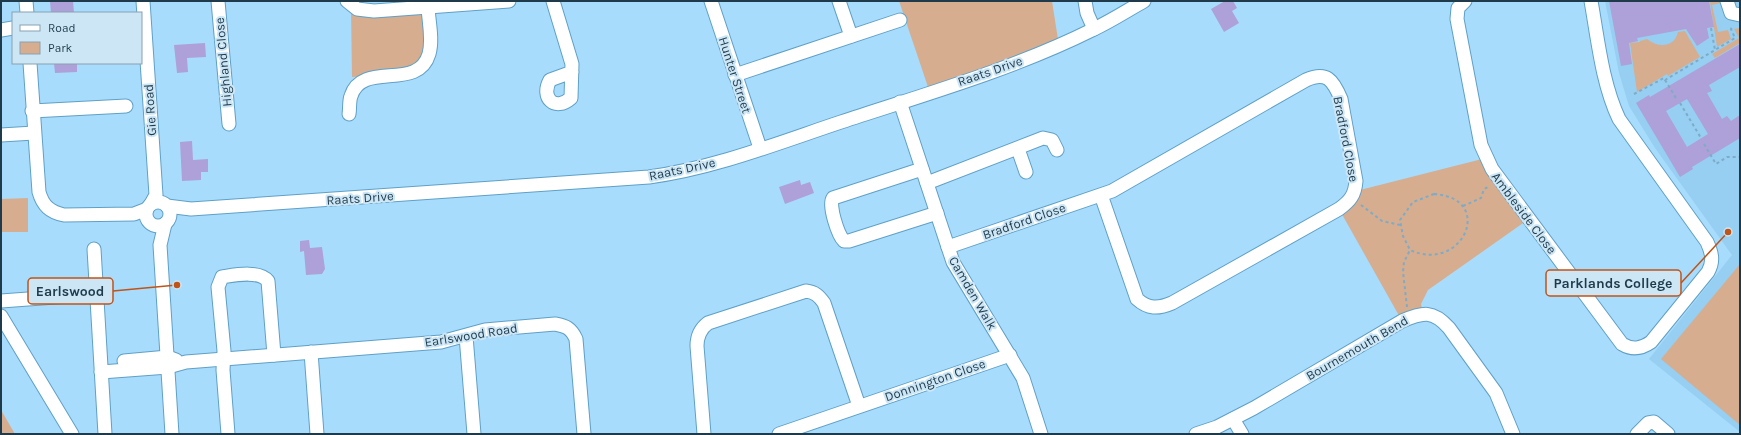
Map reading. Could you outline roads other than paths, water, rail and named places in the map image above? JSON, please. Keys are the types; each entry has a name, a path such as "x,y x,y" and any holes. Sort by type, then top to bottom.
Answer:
{"street":[{"path":"26,1 26,12"},
{"name":"Gie Road","path":"142,1 157,203"},
{"name":"Highland Close","path":"218,1 229,124"},
{"path":"346,1 357,9 374,11 508,1"},
{"path":"553,1 569,47 572,72"},
{"name":"Hunter Street","path":"711,1 760,148"},
{"path":"839,1 851,36"},
{"path":"1086,1 1087,13 1094,29"},
{"name":"Raats Drive","path":"157,203 191,209 649,177 693,169 900,102 1025,59 1094,29 1144,1"},
{"name":"Ambleside Close","path":"1465,1 1458,8 1457,19 1478,130 1486,158 1500,180 1622,344 1627,347 1641,347 1650,342 1712,264 1712,256 1707,242 1619,119 1614,109 1608,88 1591,1"},
{"path":"1727,1 1730,10 1737,15"},
{"path":"349,114 351,96 356,86 362,81 370,78 413,73 426,62 431,40 428,8"},
{"path":"735,75 900,20"},
{"path":"1,30 12,28"},
{"path":"30,64 32,111 39,192 43,204 53,213 64,215 134,214 157,203"},
{"name":"Bradford Close","path":"948,247 1112,191 1314,76 1323,76 1331,81 1341,99 1356,182 1356,191 1352,197 1339,209 1172,303 1156,308 1144,305 1137,299 1101,195"},
{"name":"Camden Walk","path":"900,102 953,262 1024,378 1041,434"},
{"path":"32,111 126,106"},
{"path":"1,135 34,133"},
{"path":"927,183 1046,138 1052,140 1057,150"},
{"path":"1018,149 1026,172"},
{"path":"922,169 833,198 830,206 841,239 849,241 937,213"},
{"path":"157,203 169,210 167,222 160,241 172,434"},
{"path":"157,203 146,217 160,241"},
{"name":"Raats Drive","path":"167,222 191,209"},
{"path":"134,214 158,227 167,222"},
{"path":"94,249 105,434"},
{"path":"228,434 218,288 222,277 258,274 264,276 268,281 274,355"},
{"path":"704,434 697,346 697,339 702,327 708,323 806,291 813,292 824,303 860,406"},
{"path":"1,301 96,294"},
{"name":"Bournemouth Bend","path":"1196,434 1217,427 1233,419 1413,316 1423,313 1440,318 1449,328 1496,393 1513,434"},
{"path":"1,316 72,434"},
{"name":"Earlswood Road","path":"101,368 441,342 485,330 554,324 565,326 572,331 578,348 584,434"},
{"path":"466,336 474,434"},
{"path":"311,352 318,434"},
{"name":"Donnington Close","path":"780,434 1010,355"},
{"path":"1233,419 1242,434"},
{"path":"1638,434 1648,423 1654,422 1668,434"}],"place":[{"name":"Parklands College","path":"1728,232"},
{"name":"Earlswood","path":"177,285"}]}
